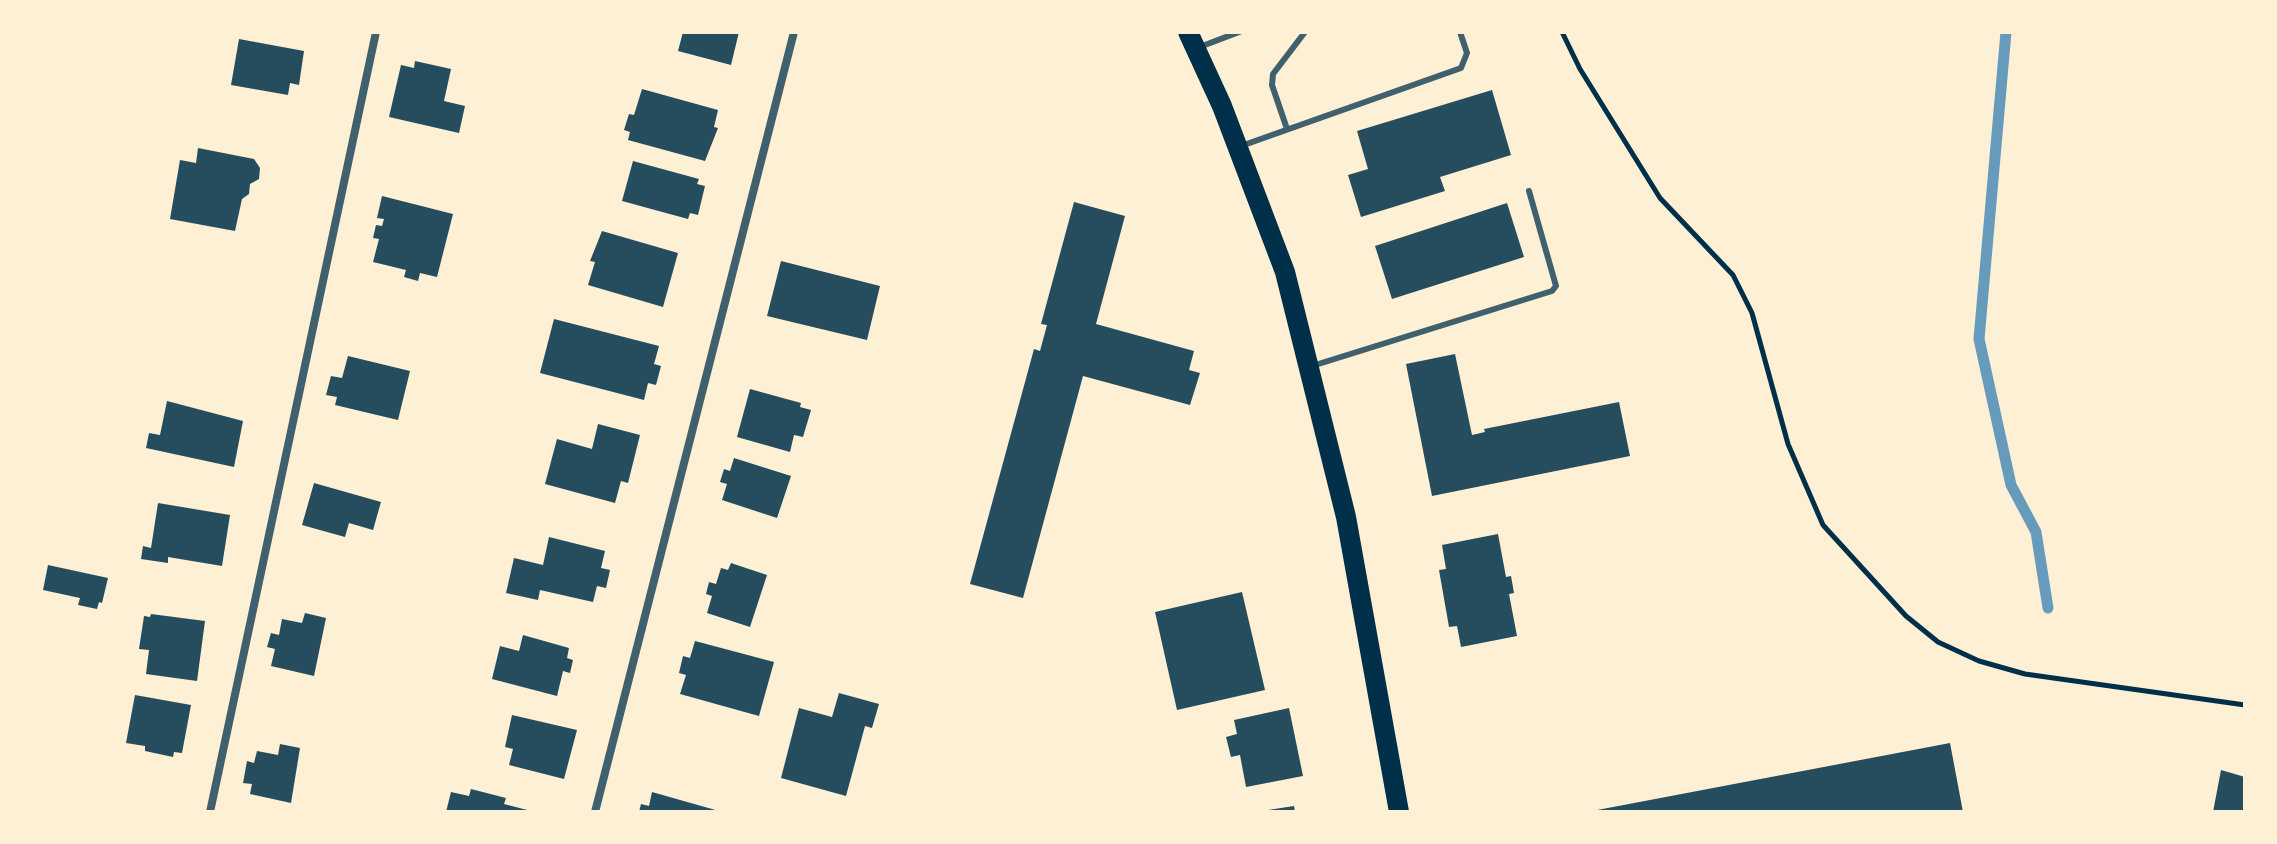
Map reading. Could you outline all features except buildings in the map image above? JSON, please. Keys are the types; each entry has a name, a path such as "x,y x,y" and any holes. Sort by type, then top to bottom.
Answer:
{"main road":[{"path":"1192,40 1285,272 1346,517 1399,812"}],"street":[{"path":"210,812 376,32"},
{"path":"595,812 794,32"}],"lane":[{"path":"1192,40 1239,32"},
{"path":"1287,129 1272,85 1273,74 1305,32"},
{"path":"1237,147 1461,68 1467,53 1460,32"},
{"path":"1309,367 1552,291 1556,286 1529,191"}],"path":[{"path":"1562,32 1580,69 1660,198 1733,275 1752,313 1788,444 1823,525 1906,616 1938,642 1979,661 2025,674 2245,705"}],"waterway":[{"path":"2006,32 1979,339 2011,485 2036,532 2048,608"}]}
